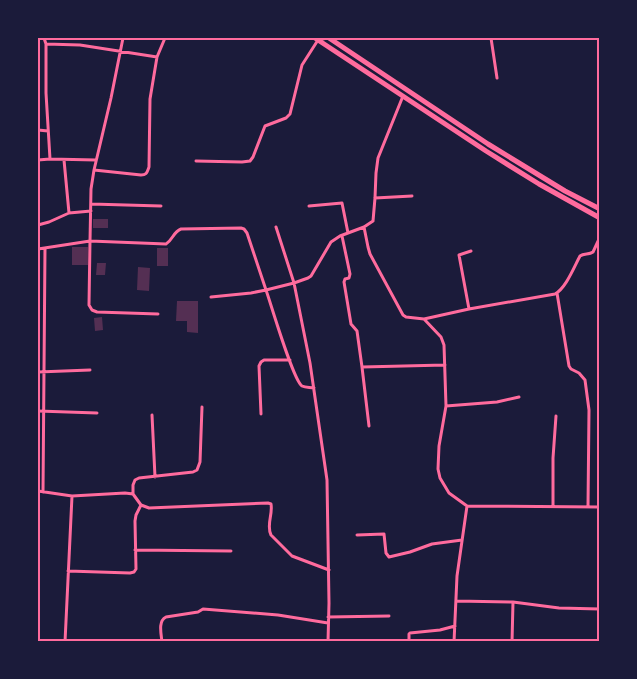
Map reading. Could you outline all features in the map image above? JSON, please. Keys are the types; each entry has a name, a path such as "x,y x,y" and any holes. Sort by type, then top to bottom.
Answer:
{"highway":[{"path":"328,38 488,144 558,187 600,209"},
{"path":"316,39 493,156 600,218"}],"street":[{"path":"44,38 46,44 46,93 50,159"},
{"path":"123,38 91,189 89,306 97,312 158,314"},
{"path":"94,170 141,175 147,173 149,166 150,99 157,57 165,38"},
{"path":"196,161 250,161 265,126 286,118 290,114 302,64 316,39 328,38"},
{"path":"491,38 496,78"},
{"path":"46,44 80,45 157,57"},
{"path":"211,297 252,293 308,278 331,242 373,221 378,158 403,96"},
{"path":"38,130 48,131"},
{"path":"38,160 96,160"},
{"path":"64,160 69,213"},
{"path":"375,198 412,196"},
{"path":"309,206 342,203 348,233"},
{"path":"91,204 161,206"},
{"path":"38,225 69,213 91,211"},
{"path":"364,227 370,254 404,315 406,318 424,320 469,309 557,293 580,256 584,253 593,252 600,237"},
{"path":"276,228 294,283 310,363 327,480 328,642"},
{"path":"38,249 90,241 166,244 170,242 177,230 181,229 244,229 247,232 290,360 301,385 314,388"},
{"path":"342,236 350,274 349,278 344,281 346,302 350,324 357,331 369,426"},
{"path":"43,492 45,248"},
{"path":"469,309 459,255 471,251"},
{"path":"557,293 569,366 570,369 579,373 585,380 589,410 588,506"},
{"path":"424,320 441,336 444,345 446,406 439,446 438,465 439,475 448,493 467,506 600,507"},
{"path":"261,414 259,366 261,362 264,360 290,360"},
{"path":"362,367 445,365"},
{"path":"38,372 90,370"},
{"path":"446,406 497,402 519,397"},
{"path":"202,407 200,462 197,470 135,480 133,494 141,506 149,508 271,504 272,508 268,525 271,534 292,556 329,570"},
{"path":"38,411 97,413"},
{"path":"152,415 155,477"},
{"path":"553,506 552,458 556,416"},
{"path":"38,491 72,496 133,494"},
{"path":"70,642 65,642 72,496"},
{"path":"68,571 134,572 136,569 135,520 141,506"},
{"path":"454,642 457,576 467,506"},
{"path":"357,535 384,534 386,553 389,557 432,544 462,540"},
{"path":"135,550 231,551"},
{"path":"456,601 513,602 559,608 600,609"},
{"path":"512,642 513,602"},
{"path":"162,642 161,621 163,618 194,613 203,609 328,623"},
{"path":"328,617 390,616"},
{"path":"409,642 410,633 456,626"}],"building":[{"path":"93,219 108,219 108,228 93,228"},
{"path":"72,247 88,247 88,265 72,265"},
{"path":"157,248 168,248 168,266 157,266"},
{"path":"97,263 106,263 105,275 96,275"},
{"path":"138,267 150,268 149,291 137,290"},
{"path":"177,301 198,301 198,333 187,332 187,321 176,321"},
{"path":"102,317 103,330 95,331 94,318"}]}
